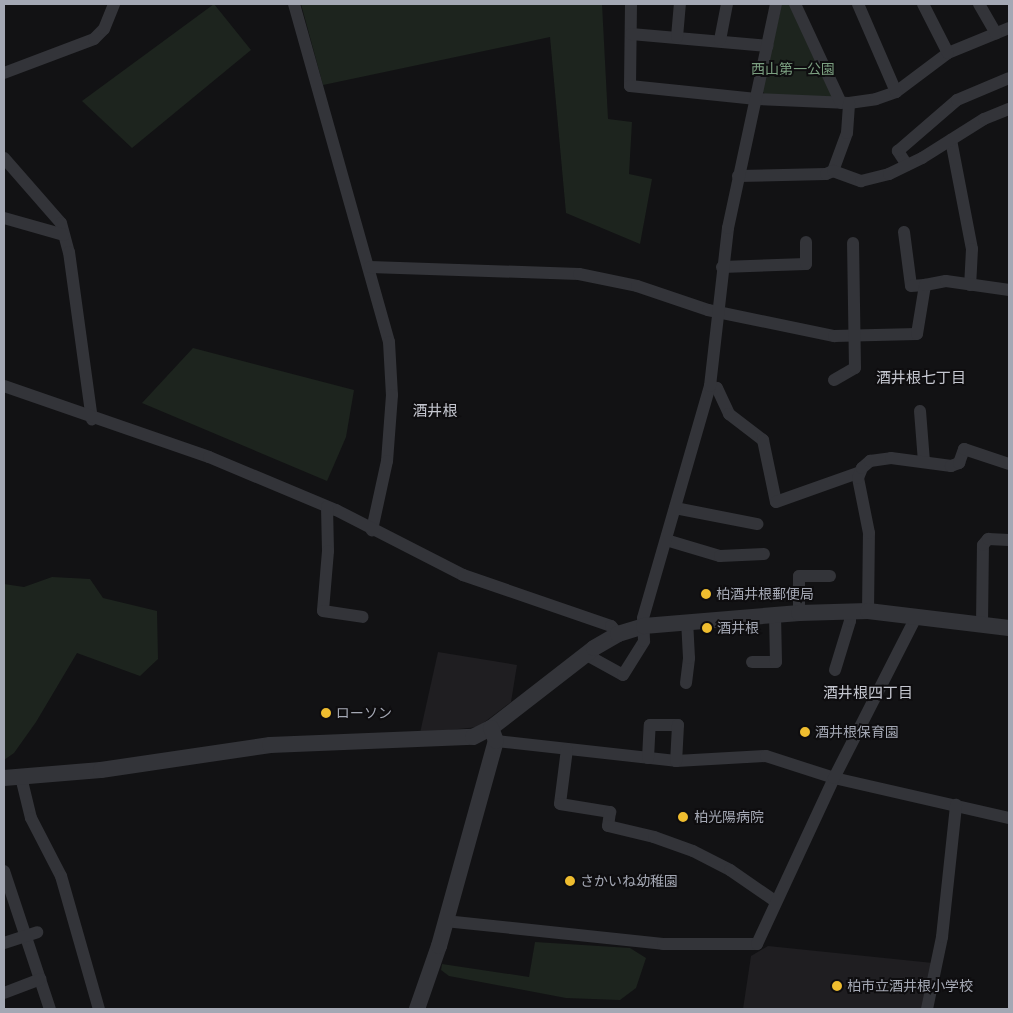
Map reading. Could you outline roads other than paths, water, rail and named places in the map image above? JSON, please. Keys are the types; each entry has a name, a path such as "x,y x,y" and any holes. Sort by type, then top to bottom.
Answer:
{"street":[{"path":"4,73 94,39 104,29 114,4"},
{"path":"294,4 370,267 389,342 392,395 387,461 372,530"},
{"path":"631,4 630,86 756,99 845,103 876,100 896,92 948,53 1005,32 979,4"},
{"path":"677,37 680,4"},
{"path":"720,40 727,4"},
{"path":"585,654 623,675 644,641 643,618 710,386 722,267 738,176 776,4"},
{"path":"795,4 845,103 847,133 833,171"},
{"path":"858,4 896,92"},
{"path":"923,4 948,53"},
{"path":"631,34 720,40 767,46"},
{"path":"906,165 898,151 957,100 1009,78"},
{"path":"738,176 826,174 833,171 861,181 906,165 984,119 1009,108"},
{"path":"951,140 972,249 970,284"},
{"path":"4,158 61,222 92,419"},
{"path":"4,218 64,235"},
{"path":"904,232 910,286 946,281 1009,290"},
{"path":"722,267 806,264 806,242"},
{"path":"834,380 855,368 853,243"},
{"path":"370,267 579,274 637,286 717,312 834,336 917,334 925,285"},
{"path":"4,386 92,419 209,457 328,507 463,575 611,626 618,634"},
{"path":"710,386 717,388 729,414 762,440 776,502 858,473 870,461 880,458 951,466 959,463 964,449 1009,464"},
{"path":"920,411 924,462"},
{"path":"858,473 869,533 868,610"},
{"path":"328,507 328,551 323,610 363,617"},
{"path":"675,508 757,524"},
{"path":"982,624 983,545 988,539 1009,540"},
{"path":"666,540 720,556 764,554"},
{"path":"799,612 799,576 830,576"},
{"path":"417,1009 445,921 493,734 585,654 618,634 644,626 799,612 868,610 1009,628"},
{"path":"835,670 850,621 850,611"},
{"path":"752,662 776,662 775,614"},
{"path":"445,921 663,944 746,946 757,944 775,901 834,778 916,617"},
{"path":"686,683 689,658 687,621"},
{"path":"648,758 650,725 678,725 676,760"},
{"path":"4,778 101,770 270,745 473,737 493,734 567,749 648,758 676,760 766,756 834,778 1009,818"},
{"path":"567,749 560,804 610,812 608,826 654,837 693,852 736,874 775,901"},
{"path":"21,777 31,818 61,876 99,1009"},
{"path":"927,1009 942,937 956,805"},
{"path":"4,871 8,897 32,934 40,978 50,1009"},
{"path":"4,943 32,934"},
{"path":"4,993 40,978"}],"place":[{"name":"柏酒井根郵便局","path":"706,594"},
{"name":"酒井根","path":"707,628"},
{"name":"ローソン","path":"326,713"},
{"name":"酒井根保育園","path":"805,732"},
{"name":"柏光陽病院","path":"683,817"},
{"name":"さかいね幼稚園","path":"570,881"},
{"name":"柏市立酒井根小学校","path":"837,986"}],"district":[{"name":"酒井根七丁目","path":"921,378"},
{"name":"酒井根","path":"435,411"},
{"name":"酒井根四丁目","path":"868,693"}],"park label":[{"name":"西山第一公園","path":"793,69"}]}
